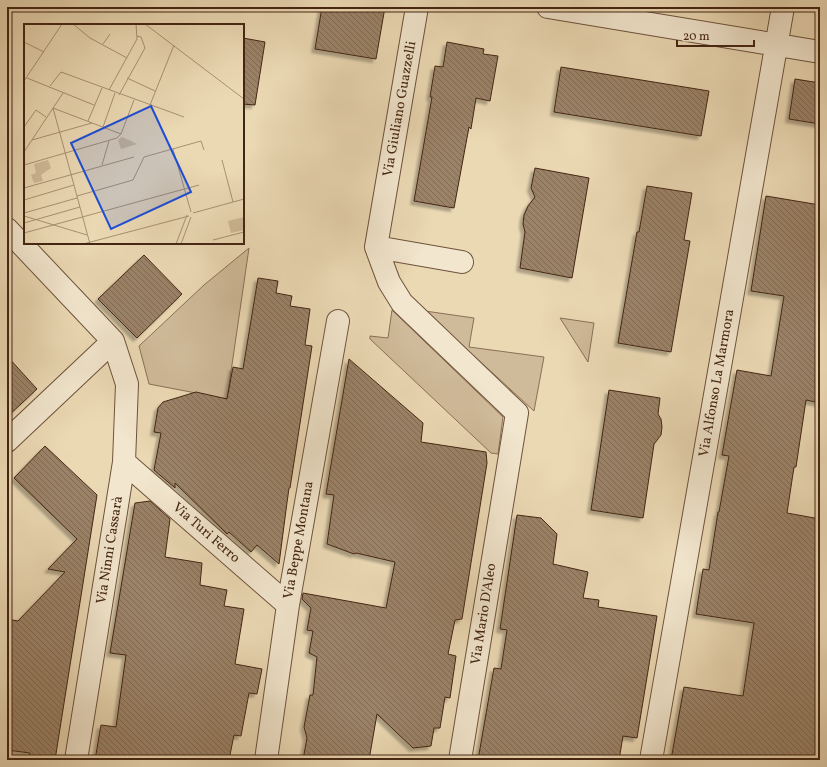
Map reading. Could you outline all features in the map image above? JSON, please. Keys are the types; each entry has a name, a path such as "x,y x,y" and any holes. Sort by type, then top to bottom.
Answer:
{"street":[{"name":"Via Giuliano Guazzelli","path":"376,247 417,7"},
{"path":"548,7 820,52"},
{"name":"Via Alfonso La Marmora","path":"651,760 782,7"},
{"path":"7,229 113,341 7,441"},
{"path":"376,247 462,262"},
{"name":"Via Mario D'Aleo","path":"376,247 390,282 402,303 516,413 460,760"},
{"name":"Via Beppe Montana","path":"266,760 288,605 338,321"},
{"name":"Via Ninni Cassarà","path":"76,760 124,462 127,384 113,341"},
{"name":"Via Turi Ferro","path":"124,462 288,605"}],"shaded area":[{"path":"249,248 227,399 149,384 139,346 204,285"},
{"path":"392,310 503,417 498,454 491,453 370,339 370,336 388,338"},
{"path":"425,311 474,318 469,347 544,357 534,411"},
{"path":"560,318 594,323 588,362"}],"building":[{"path":"322,7 385,7 376,59 315,49"},
{"path":"244,38 265,42 255,105 244,104"},
{"path":"447,42 484,49 483,54 498,56 490,101 476,98 454,208 414,201 432,97 430,97 435,66 443,67"},
{"path":"561,67 709,91 701,136 554,112"},
{"path":"795,79 820,83 820,124 789,119"},
{"path":"535,168 589,178 572,278 520,268 525,232 523,224 524,215 528,206 535,197 531,188"},
{"path":"647,186 692,193 684,240 690,241 671,352 618,343 637,232 639,232"},
{"path":"766,196 820,205 820,403 806,400 796,467 794,467 787,513 820,519 820,760 671,760 684,687 743,696 754,623 696,614 703,569 709,570 729,456 722,455 737,370 771,376 784,296 751,291"},
{"path":"144,255 182,294 137,338 98,299"},
{"path":"258,278 278,281 276,293 292,296 290,306 310,309 305,345 312,346 289,488 279,564 257,545 251,552 229,532 227,534 175,483 175,488 154,470 161,433 154,432 158,408 163,402 196,392 227,399 233,367 243,369"},
{"path":"7,356 37,389 7,417"},
{"path":"349,359 423,423 421,442 486,452 487,463 462,619 455,620 448,654 456,656 450,698 445,697 440,728 434,728 431,746 413,748 377,714 369,760 303,760 307,738 304,727 310,695 313,695 317,657 309,653 313,631 307,630 311,608 302,599 303,593 386,608 395,562 356,553 354,554 327,544 334,495 326,494"},
{"path":"609,390 660,398 658,414 661,419 661,435 654,444 643,518 591,510"},
{"path":"45,446 97,495 55,760 29,760 30,753 7,750 7,619 18,621 65,572 48,569 77,539 14,478"},
{"path":"150,501 170,519 165,557 202,563 200,585 227,590 224,606 244,609 235,664 262,669 257,694 249,693 241,736 234,735 229,760 95,760 101,725 116,727 126,655 110,653 135,503"},
{"path":"517,515 541,518 557,534 553,564 588,572 583,598 599,600 598,607 657,616 637,738 623,736 619,760 478,760 494,668 501,669 507,630 500,629"}]}
